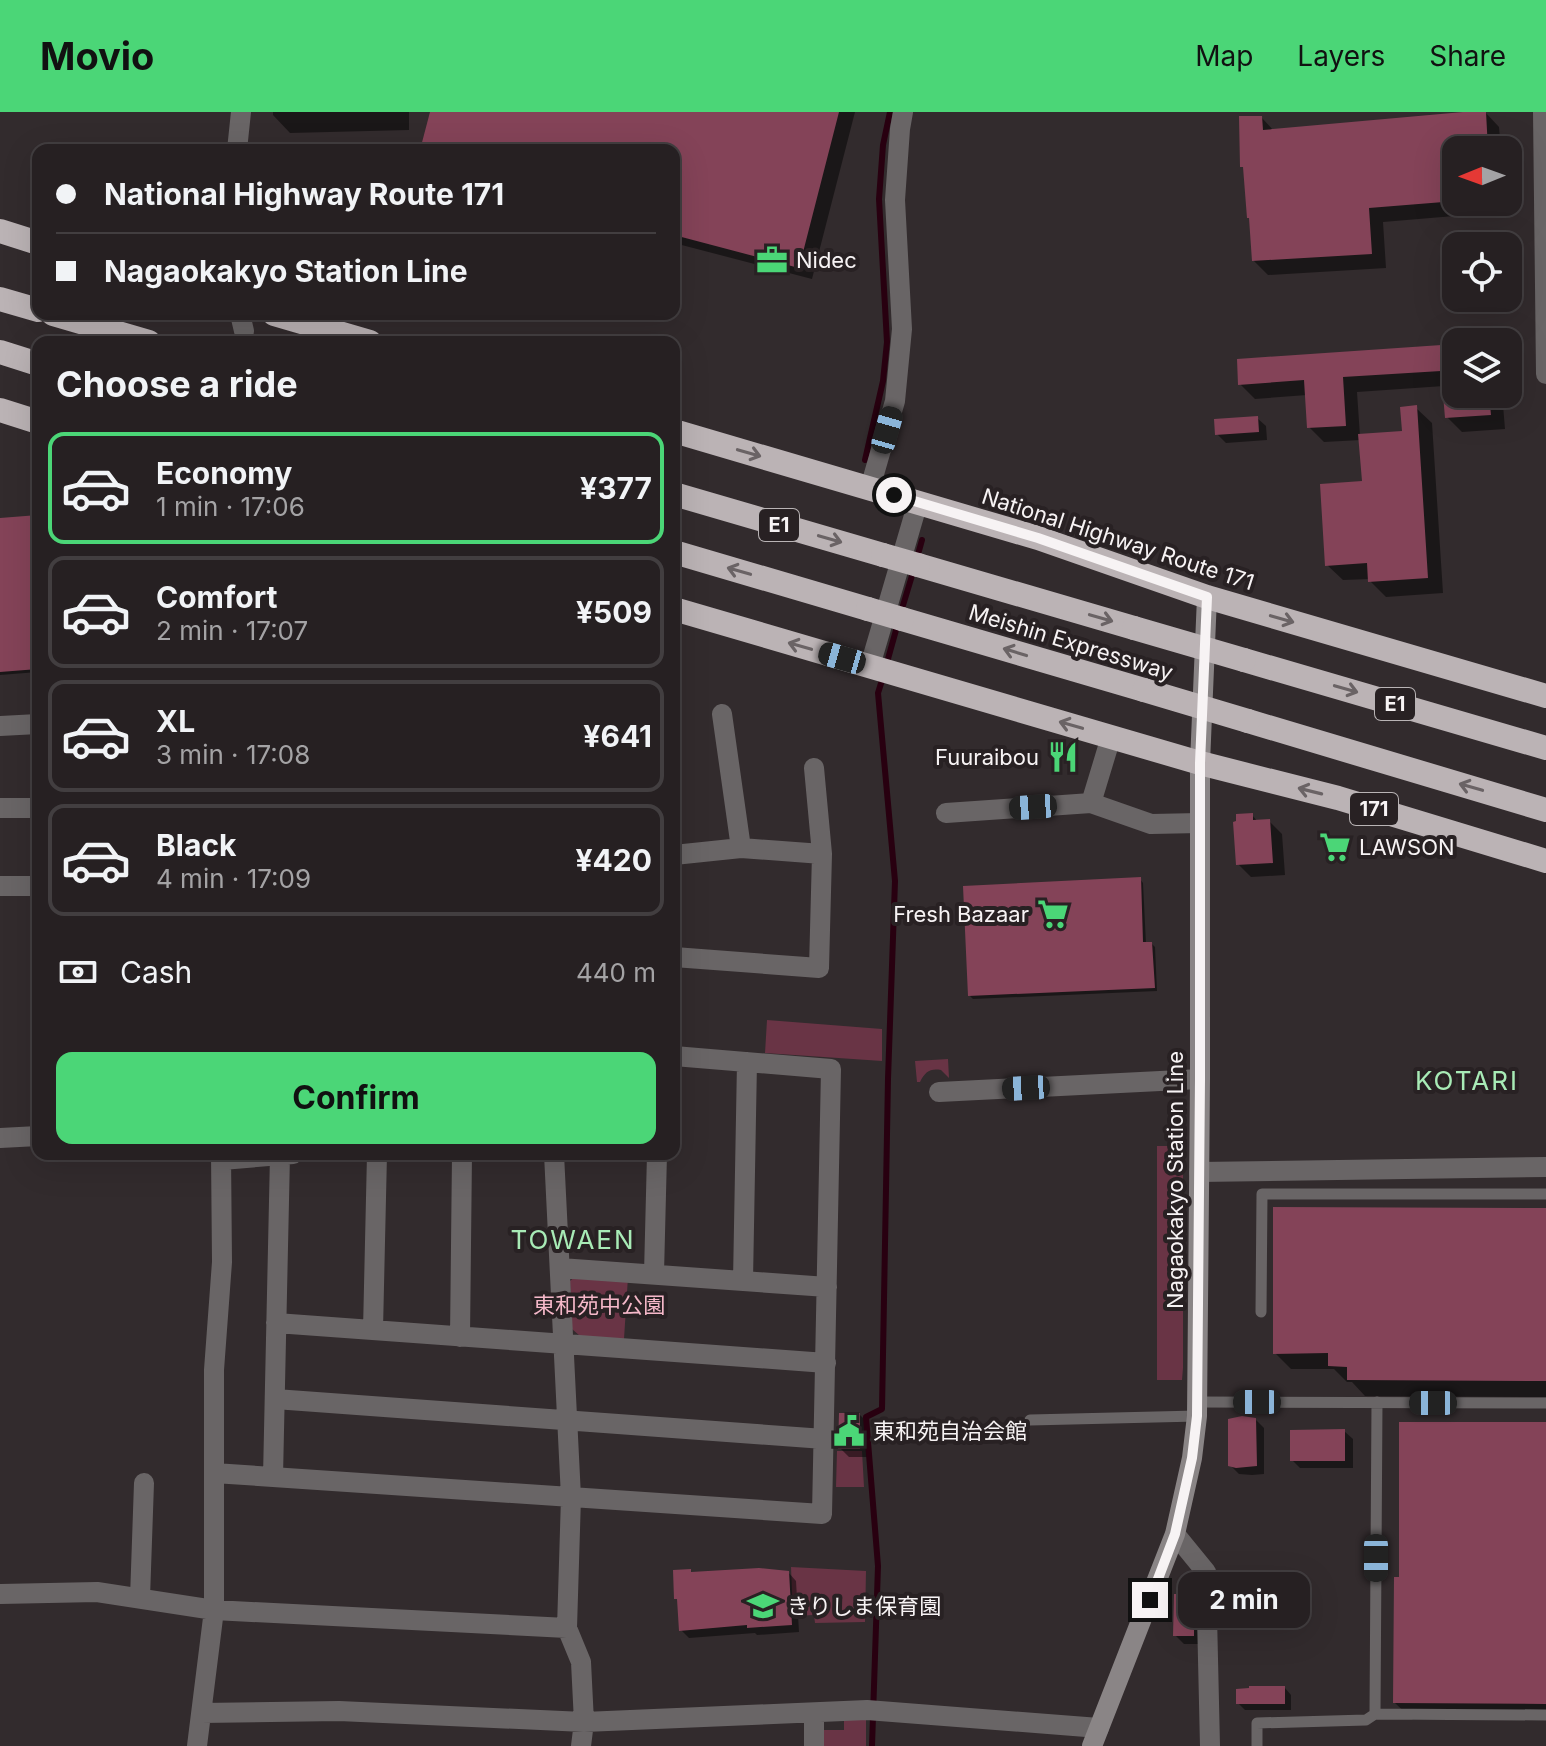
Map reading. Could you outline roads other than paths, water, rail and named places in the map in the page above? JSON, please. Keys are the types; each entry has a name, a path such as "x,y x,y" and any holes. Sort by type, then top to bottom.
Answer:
{"highway":[{"path":"0,231 32,241"},
{"path":"0,299 32,308"},
{"path":"74,320 128,336"},
{"path":"295,320 349,336"},
{"path":"0,352 32,362"},
{"path":"0,410 32,420"},
{"name":"National Highway Route 171","path":"680,433 1038,538 1207,597 1546,696"},
{"name":"Meishin Expressway","path":"680,496 1546,748"},
{"name":"Meishin Expressway","path":"680,554 1546,810"},
{"name":"171","path":"680,611 1200,763 1338,798 1546,861"}],"main road":[{"name":"Nagaokakyo Station Line","path":"1096,1737 1175,1534 1192,1458 1197,1409 1200,763 1207,597"}],"street":[{"path":"238,144 241,112"},
{"path":"870,488 895,401 902,329 895,200 903,112"},
{"path":"1543,112 1546,374"},
{"path":"880,669 918,502"},
{"path":"722,714 741,848"},
{"path":"0,726 32,724"},
{"path":"1091,803 1111,737"},
{"path":"680,957 819,968 822,854 814,768"},
{"path":"946,813 1091,803 1151,824 1200,823"},
{"path":"0,808 32,808"},
{"path":"680,854 741,848 822,854"},
{"path":"0,886 32,886"},
{"path":"214,1473 822,1514 831,1069 680,1056"},
{"path":"743,1281 747,1062"},
{"path":"939,1092 1200,1079"},
{"path":"0,1138 32,1136"},
{"path":"197,1746 214,1610 214,1370 222,1262 222,1160"},
{"path":"273,1477 276,1323 286,1160"},
{"path":"373,1330 377,1160"},
{"path":"460,1337 462,1160"},
{"path":"554,1160 571,1497 567,1628 581,1662 584,1722 581,1746"},
{"path":"654,1274 657,1160"},
{"path":"1199,1172 1546,1167"},
{"path":"560,1268 827,1287"},
{"path":"276,1323 826,1363"},
{"path":"275,1399 824,1439"},
{"path":"140,1598 144,1483"},
{"path":"1175,1534 1206,1572 1210,1746"},
{"path":"0,1594 97,1592 214,1610 567,1628"},
{"path":"201,1713 339,1711 584,1722 873,1710 1096,1737"},
{"path":"814,1714 814,1746"}],"lane":[{"path":"1261,1312 1262,1194 1546,1194"},
{"path":"1375,1714 1377,1402"},
{"path":"1030,1420 1377,1402 1546,1403"},
{"path":"1257,1746 1257,1723 1366,1720 1375,1714 1546,1715"}],"waterway":[{"path":"865,460 883,381 887,342 879,199 883,145 890,112"},
{"path":"917,558 922,540"},
{"path":"901,612 914,569"},
{"path":"886,666 898,623"},
{"path":"872,1746 878,1566 866,1417 882,1409 895,881 878,693 883,677"}],"place":[{"name":"Nidec","path":"772,260"},
{"name":"Fuuraibou","path":"1063,757"},
{"name":"LAWSON","path":"1335,847"},
{"name":"Fresh Bazaar","path":"1053,914"},
{"name":"東和苑自治会館","path":"849,1431"},
{"name":"きりしま保育園","path":"763,1606"}],"district":[{"name":"KOTARI","path":"1467,1080"},
{"name":"TOWAEN","path":"573,1239"}],"park label":[{"name":"東和苑中公園","path":"599,1305"}]}
